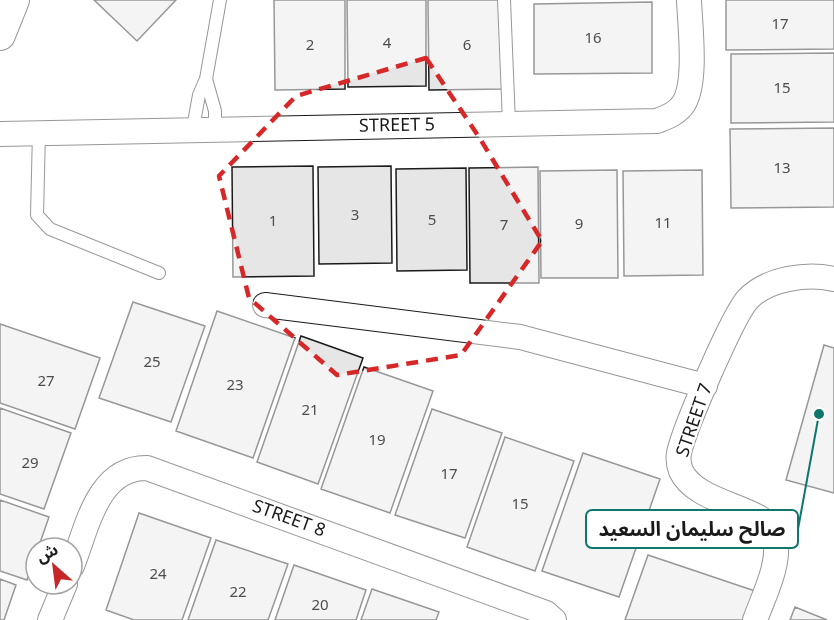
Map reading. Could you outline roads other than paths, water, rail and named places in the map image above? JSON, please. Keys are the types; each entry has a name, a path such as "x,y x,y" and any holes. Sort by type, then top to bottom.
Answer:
{"street":[{"path":"0,35 14,0"},
{"name":"STREET 5","path":"0,134 204,128 657,121 675,113 684,104 688,94 689,0"},
{"name":"STREET 7","path":"755,620 775,563 774,531 764,521 693,488 679,467 679,454 705,386 739,312 749,298 767,287 795,277 818,275 834,279"},
{"path":"265,305 520,337 705,386"},
{"name":"STREET 8","path":"84,538 106,485 125,471 147,468 546,613 554,620"},
{"path":"50,620 60,596"}],"lane":[{"path":"204,128 199,94 206,79 220,0"},
{"path":"504,0 509,123"},
{"path":"204,128 214,111 206,79"},
{"path":"39,132 37,215 50,229 159,273"}],"place":[{"name":"صالح سليمان السعيد","path":"819,414"}]}
